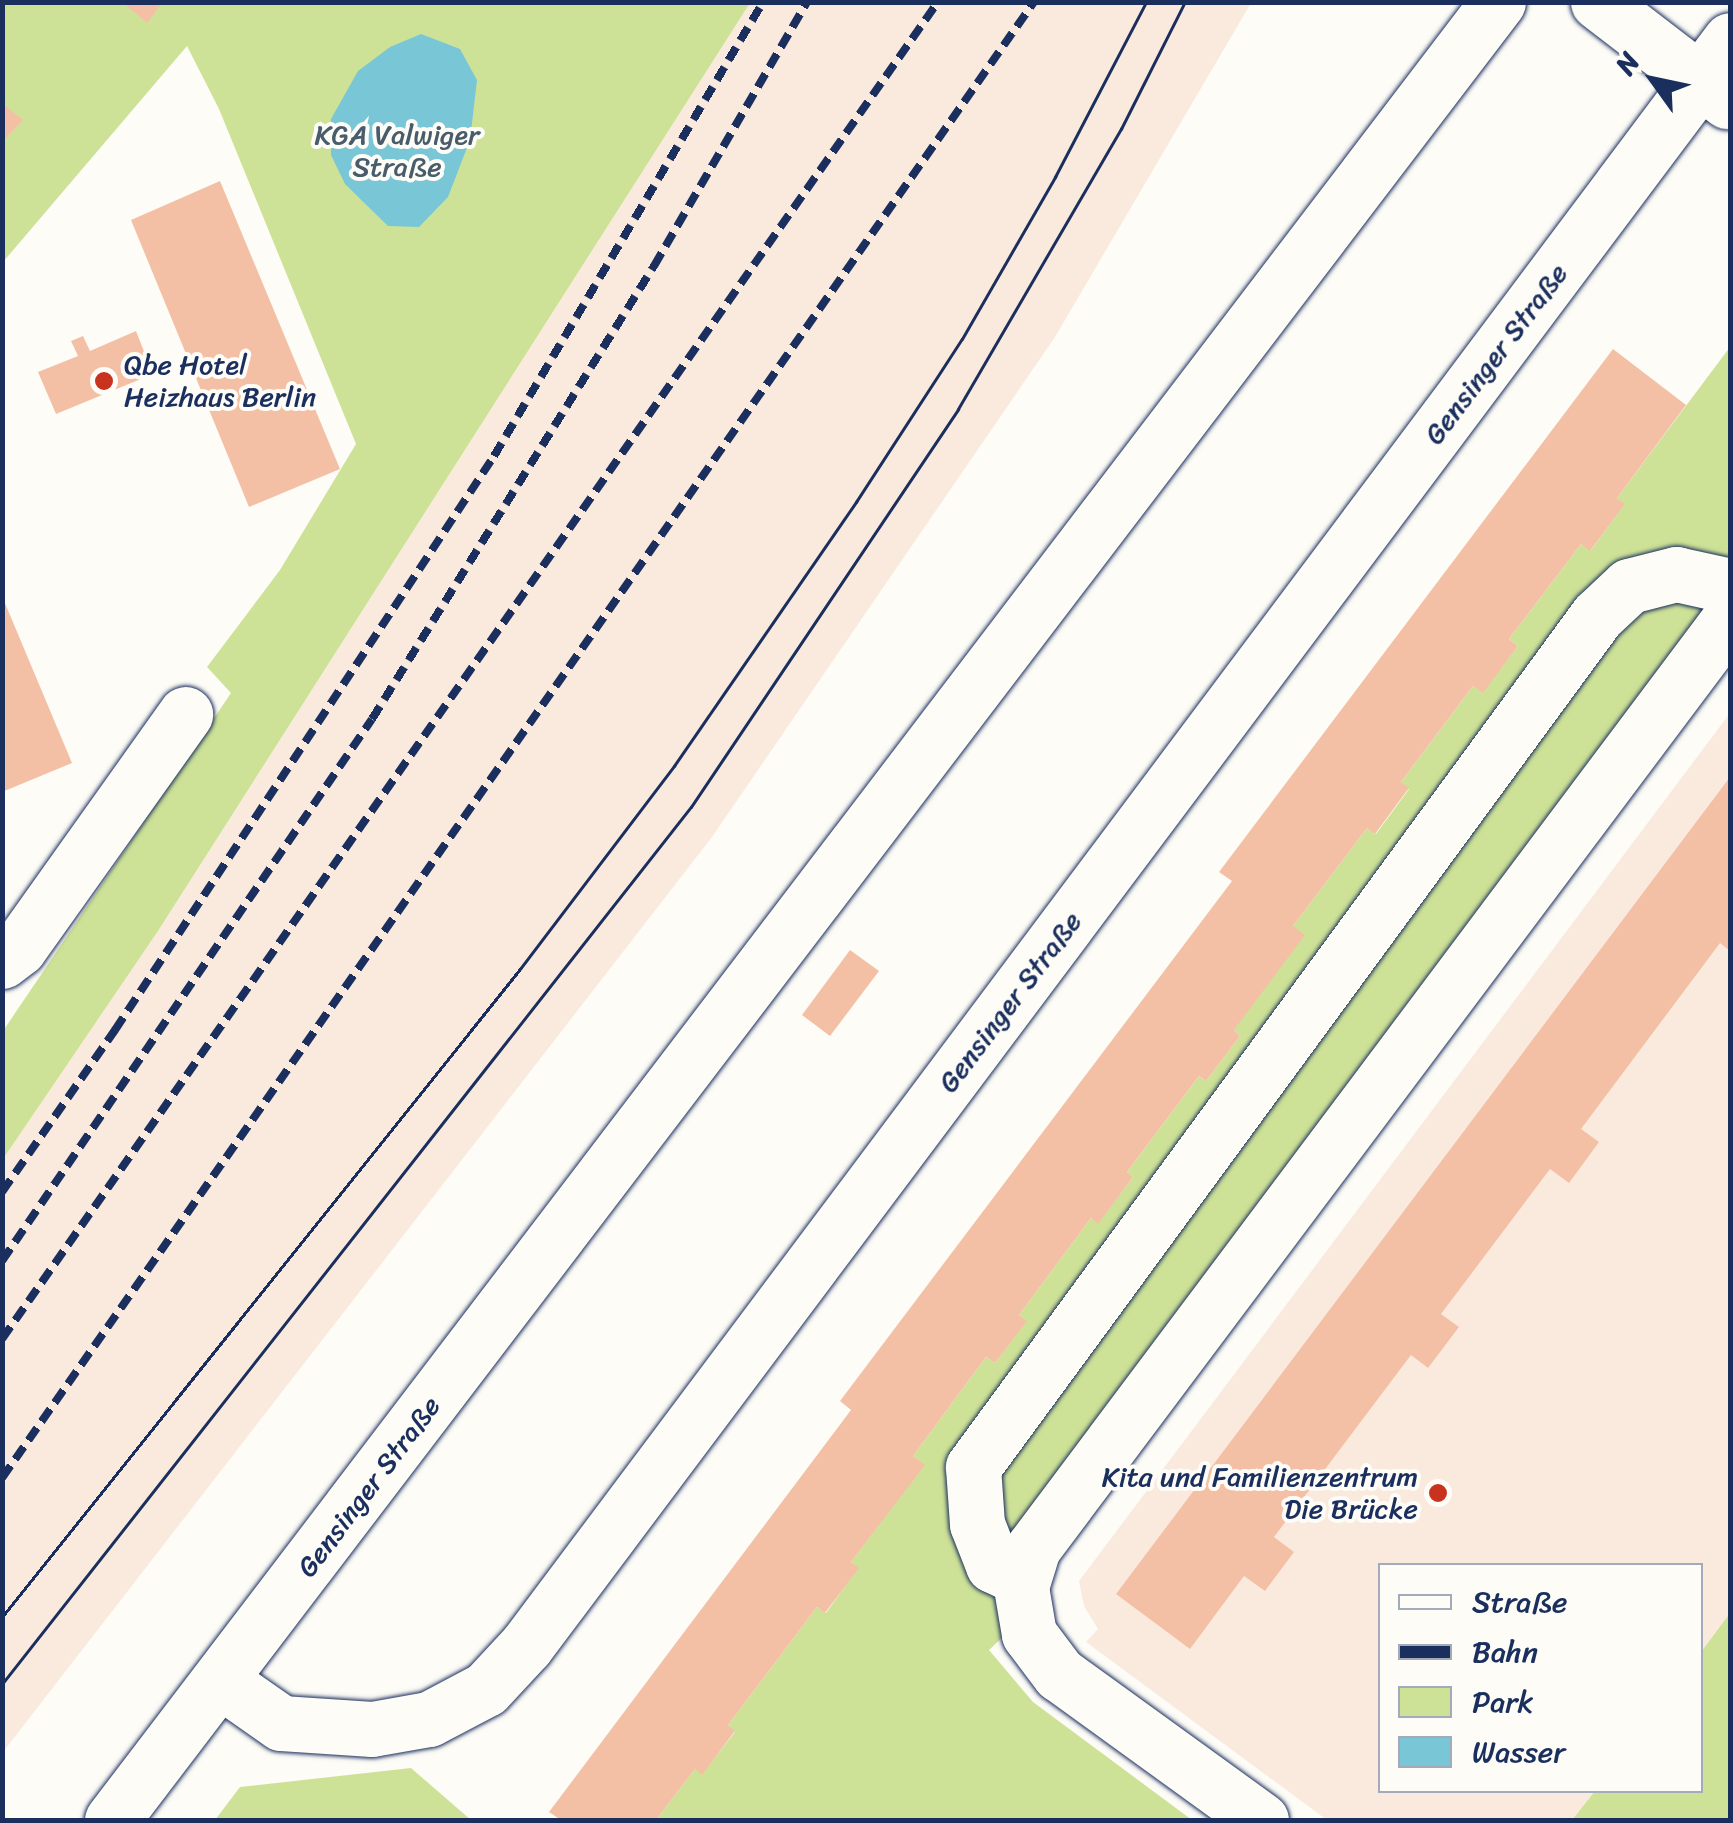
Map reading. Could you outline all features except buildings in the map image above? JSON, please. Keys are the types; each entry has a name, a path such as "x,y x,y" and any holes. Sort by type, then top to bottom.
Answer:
{"street":[{"name":"Gensinger Straße","path":"112,1820 1498,2"},
{"name":"Gensinger Straße","path":"221,1681 282,1723 372,1729 430,1719 486,1689 526,1646 1720,75 1598,2"},
{"path":"1023,1580 992,1565 977,1524 973,1467 1597,616 1630,586 1676,574 1730,586"},
{"path":"1261,1820 1059,1674 1028,1634 1023,1580 1033,1548 1730,618"},
{"path":"2,961 19,948 184,714"}],"shaded area":[{"path":"750,3 1251,3 1055,337 712,837 3,1752 3,1159 158,931"},
{"name":"Kita und Familienzentrum Die Brücke","path":"1730,713 1730,1613 1703,1649 1703,1563 1378,1563 1378,1793 1593,1793 1572,1820 1327,1820 1086,1642 1098,1629 1084,1606 1079,1581"}],"green space":[{"name":"KGA Valwiger Straße","path":"3,3 750,3 158,931 3,1159 3,1031 231,693 207,667 280,570 356,444 219,109 187,46 3,262"},
{"path":"1730,347 1730,587 1010,1630 989,1650 1033,1702 1192,1820 656,1820 695,1769 702,1774 735,1732 728,1725 817,1607 826,1613 858,1568 851,1562 924,1465 913,1456 986,1357 995,1363 1026,1321 1019,1315 1091,1218 1098,1223 1133,1177 1127,1172 1199,1076 1206,1081 1240,1036 1234,1030 1293,926 1367,828 1376,834 1409,789 1401,782 1473,686 1483,692 1518,646 1509,639 1581,544 1591,550 1624,505 1617,498"},
{"path":"1730,1613 1730,1820 1572,1820 1593,1793 1703,1793 1703,1649"},
{"path":"411,1768 471,1820 215,1820 240,1787"}],"water":[{"path":"421,34 460,49 477,80 470,140 448,197 419,227 388,226 345,184 331,155 331,119 358,71 390,47"}],"tram line":[{"path":"2,1617 520,969 674,766 856,502 962,339 1055,177 1146,2"},
{"path":"2,1684 691,807 958,409 1121,129 1185,2"}],"railway":[{"path":"2,1192 115,1030 494,456 763,2"},
{"path":"2,1261 372,719 654,266 807,2"},
{"path":"2,1339 938,2"},
{"path":"2,1478 1034,2"}],"place":[{"name":"Qbe Hotel Heizhaus Berlin","path":"104,381"},
{"name":"Kita und Familienzentrum Die Brücke","path":"1438,1493"}]}
